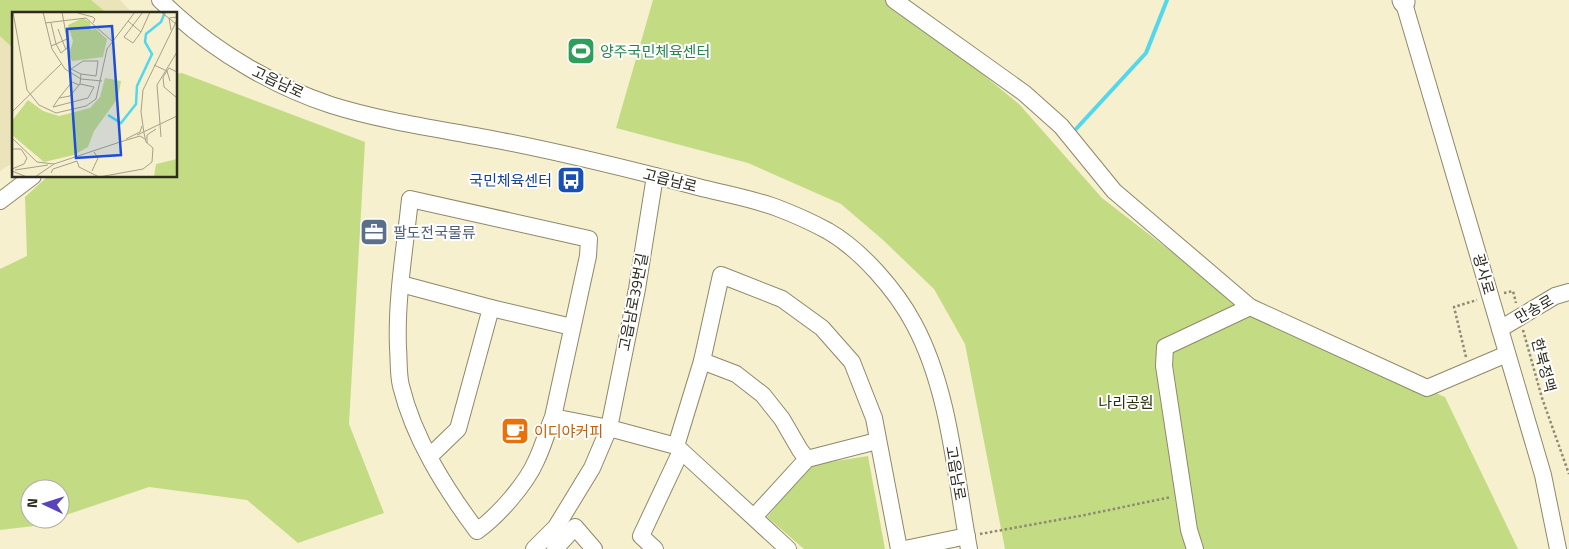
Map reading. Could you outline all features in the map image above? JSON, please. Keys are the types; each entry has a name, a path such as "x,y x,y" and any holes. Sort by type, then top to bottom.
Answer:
{"street":[{"name":"고읍남로","path":"160,0 171,12"},
{"path":"894,0 1024,93 1061,126 1114,191 1250,306 1427,388 1507,354"},
{"name":"광사로","path":"1403,1 1543,475 1558,549"},
{"name":"고읍남로","path":"178,20 246,67 273,82 330,105 383,118 522,145 655,176 779,208 830,232 863,258 893,290 914,323 930,359 940,391 968,543"},
{"name":"고읍남로39번길","path":"534,549 556,527 592,468 609,428 637,289 655,176"},
{"path":"0,201 30,178"},
{"path":"410,199 588,239 588,256 552,417 536,462 513,496 491,521 477,531 457,504 430,456 412,418 401,385 398,337 401,284 410,199"},
{"path":"655,549 641,536 679,449 702,361 721,275 782,299 822,328 852,362 874,418 899,549"},
{"path":"401,284 572,327"},
{"name":"만송로","path":"1500,329 1555,296 1569,292"},
{"path":"1195,549 1189,530 1164,366 1165,347 1250,306"},
{"path":"430,456 458,429 491,308"},
{"path":"702,361 736,374 763,395 782,418 807,459"},
{"path":"552,417 609,428 679,449 788,549"},
{"path":"754,517 807,459 877,441"},
{"path":"555,549 575,527 594,549"},
{"path":"905,549 968,543"}],"path":[{"name":"한북정맥","path":"1520,318 1542,398 1569,474"},
{"path":"968,543 1184,494"}],"shaded area":[{"path":"0,0 120,0 131,12 12,12 12,163 0,171"}],"green space":[{"path":"0,0 91,0 106,12 12,12 12,47 0,36"},
{"name":"나리공원","path":"653,0 892,0 1019,104 1102,198 1252,314 1445,397 1518,549 1005,549 965,344 934,289 883,240 841,204 748,163 616,128"},
{"path":"182,73 365,142 349,424 384,513 298,543 247,500 149,487 70,514 70,479 20,479 20,528 0,530 0,269 27,256 25,197 46,178 178,178 178,74"},
{"path":"868,456 885,549 804,549 767,517 811,465"}],"waterway":[{"path":"1076,129 1146,53 1167,0"}],"place":[{"name":"양주국민체육센터","path":"581,51"},
{"name":"국민체육센터","path":"571,180"},
{"name":"팔도전국물류","path":"374,232"},
{"name":"이디야커피","path":"515,431"}]}
